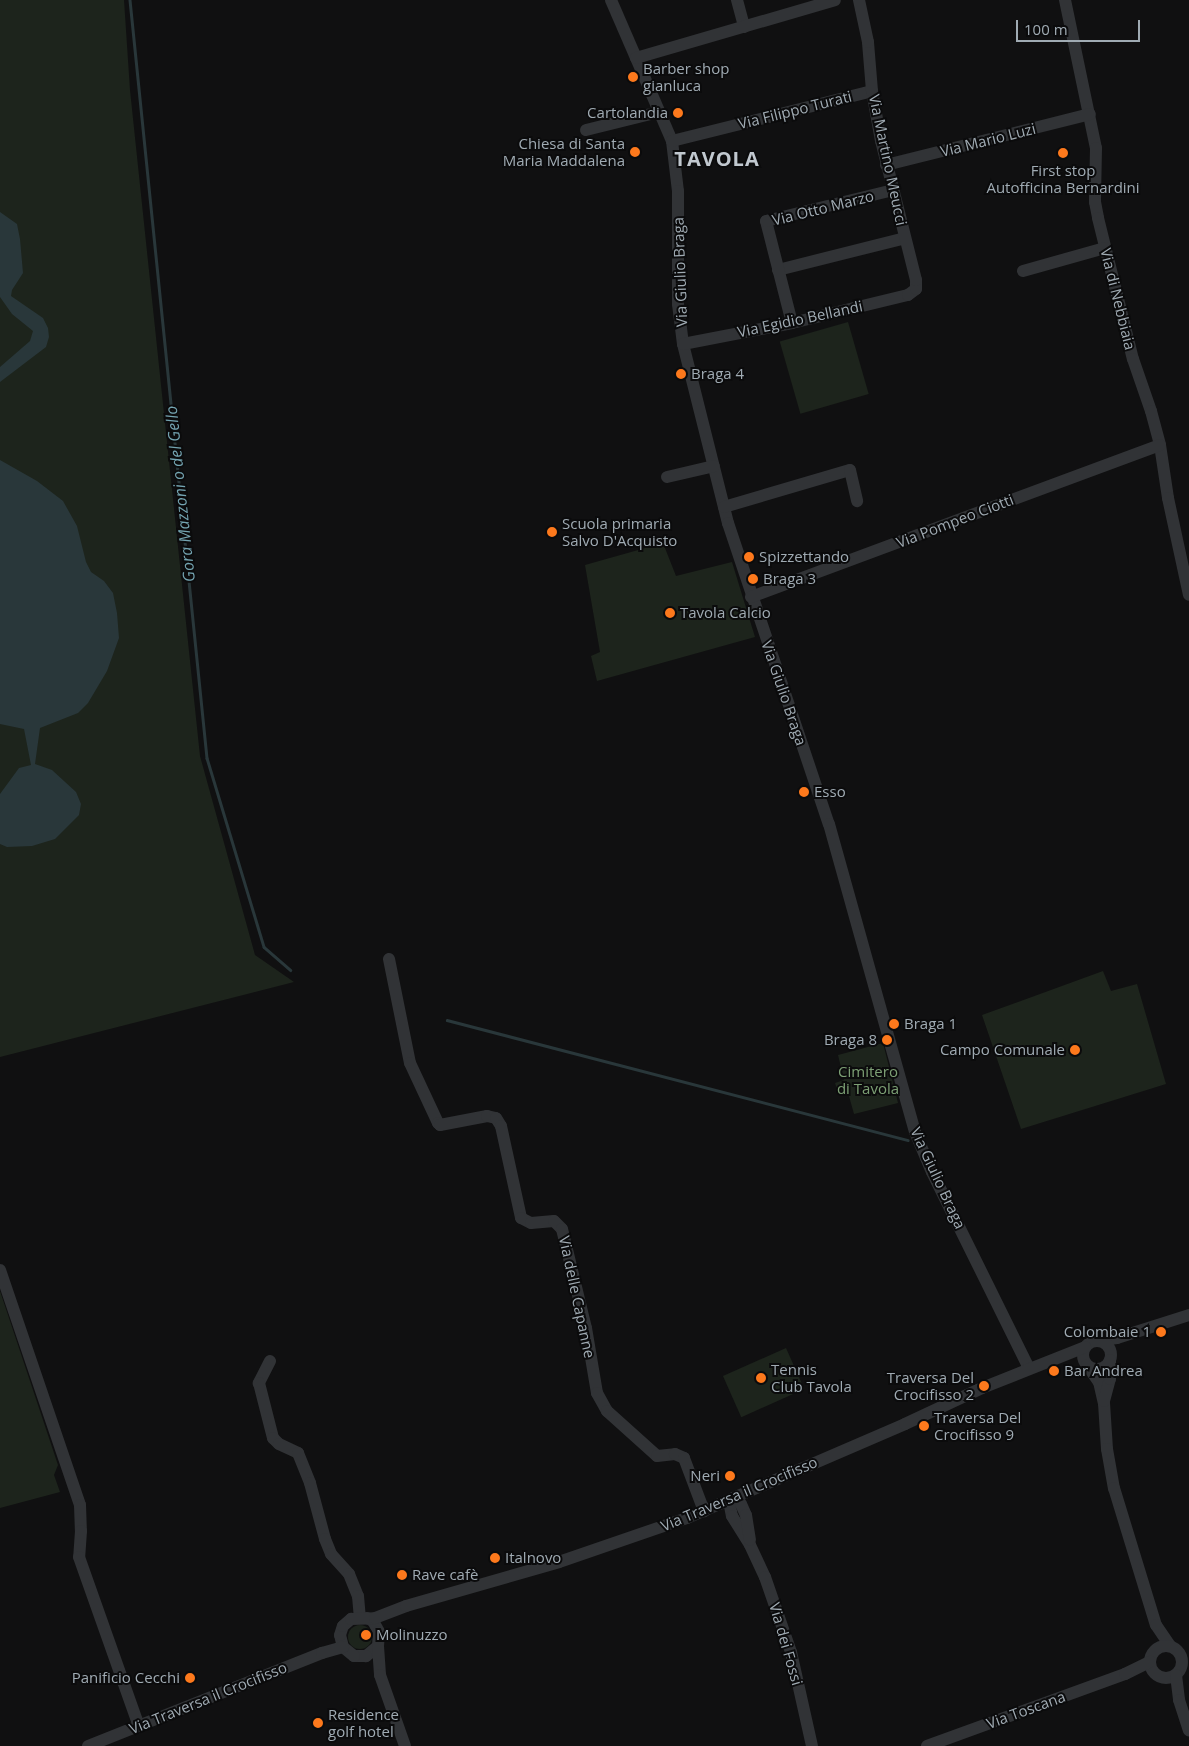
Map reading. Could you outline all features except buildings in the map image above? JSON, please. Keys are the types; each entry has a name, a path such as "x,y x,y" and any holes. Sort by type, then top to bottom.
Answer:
{"street":[{"name":"Via Giulio Braga","path":"611,0 672,140 678,191 678,304 682,344 724,507 751,597 829,824 915,1132 932,1172 1029,1368"},
{"path":"737,0 744,28"},
{"path":"636,58 835,0"},
{"name":"Via Martino Meucci","path":"859,0 868,42 872,91 886,165 916,280 916,289"},
{"name":"Via di Nebbiaia","path":"1065,0 1096,148 1095,202 1133,360 1151,411 1160,445 1172,515 1189,595"},
{"name":"Via Filippo Turati","path":"672,140 872,91"},
{"path":"586,130 659,112"},
{"name":"Via Mario Luzi","path":"886,165 1090,114"},
{"name":"Via Otto Marzo","path":"792,323 766,221 893,190"},
{"path":"778,270 905,238"},
{"path":"1023,271 1105,248"},
{"name":"Via Egidio Bellandi","path":"682,344 792,323 908,296 916,289"},
{"name":"Via Pompeo Ciotti","path":"751,597 1160,445"},
{"path":"666,477 714,466"},
{"path":"724,507 850,470 858,501"},
{"name":"Via delle Capanne","path":"389,959 410,1064 438,1123 486,1116 496,1118 502,1126 521,1218 531,1223 554,1221 562,1229 586,1328 597,1393 607,1411 657,1456 675,1454 684,1458 707,1510"},
{"path":"0,1270 80,1505 81,1531 78,1557 139,1726"},
{"path":"1088,1353 1134,1332 1189,1315"},
{"path":"1088,1353 1100,1369 1110,1358 1116,1347 1134,1332"},
{"path":"1088,1353 1107,1345 1110,1358 1110,1379 1104,1403"},
{"path":"1088,1353 1099,1382 1104,1403 1107,1449 1114,1488 1156,1625 1173,1663 1179,1700 1189,1730"},
{"name":"Via Traversa il Crocifisso","path":"81,1746 92,1744 139,1726 322,1653 341,1641 347,1621 368,1620 406,1606 559,1562 707,1510 1029,1368 1062,1357 1088,1353"},
{"path":"270,1361 260,1383 273,1438 279,1444 298,1453 310,1483 331,1554 349,1574 368,1620 380,1639 378,1646 380,1676 404,1746"},
{"path":"740,1519 749,1492"},
{"path":"734,1498 730,1511 740,1519"},
{"path":"707,1510 740,1519"},
{"name":"Via dei Fossi","path":"740,1519 765,1577 792,1652 811,1744"},
{"path":"1156,1625 1156,1650 1173,1663"},
{"path":"341,1641 348,1653 359,1657 380,1676"},
{"path":"359,1657 370,1654 378,1646"},
{"name":"Via Toscana","path":"927,1746 1125,1674 1173,1663"}],"green space":[{"path":"0,0 124,0 130,90 200,756 255,955 294,982 0,1057"},
{"path":"848,322 869,394 800,414 780,342"},
{"name":"Tavola Calcio","path":"663,543 676,576 732,562 755,637 597,681 591,656 600,652 585,565"},
{"name":"Campo Comunale","path":"1103,971 1111,991 1137,984 1166,1084 1021,1129 982,1015"},
{"name":"Cimitero di Tavola","path":"883,1043 898,1103 854,1114 847,1089 838,1092 835,1083 844,1080 838,1055"},
{"path":"0,1291 58,1465 54,1475 60,1492 0,1508"},
{"name":"Tennis Club Tavola","path":"786,1348 804,1389 741,1417 723,1376"},
{"path":"360,1625 365,1626 371,1632 371,1642 365,1648 360,1649 355,1648 349,1642 348,1637 349,1632 355,1626"}],"shaded area":[{"path":"0,212 17,224 20,239 23,273 12,290 11,296 43,318 48,328 49,337 46,347 0,382 0,367 30,341 33,331 12,314 0,297"},
{"path":"0,460 37,481 63,501 77,526 86,562 91,572 104,581 113,593 117,613 119,638 107,671 88,703 78,713 40,728 35,764 52,770 76,792 81,804 79,815 55,839 32,846 7,847 0,844 0,794 19,768 31,765 24,729 0,724"}],"waterway":[{"name":"Gora Mazzoni o del Gello","path":"130,0 207,758 264,947 290,970"},
{"path":"447,1020 908,1140"}],"place":[{"name":"Barber shop gianluca","path":"633,77"},
{"name":"Cartolandia","path":"678,113"},
{"name":"Chiesa di Santa Maria Maddalena","path":"635,152"},
{"name":"First stop Autofficina Bernardini","path":"1063,153"},
{"name":"Braga 4","path":"681,374"},
{"name":"Scuola primaria Salvo D'Acquisto","path":"552,532"},
{"name":"Spizzettando","path":"749,557"},
{"name":"Braga 3","path":"753,579"},
{"name":"Tavola Calcio","path":"670,613"},
{"name":"Esso","path":"804,792"},
{"name":"Braga 1","path":"894,1024"},
{"name":"Braga 8","path":"887,1040"},
{"name":"Campo Comunale","path":"1075,1050"},
{"name":"Colombaie 1","path":"1161,1332"},
{"name":"Bar Andrea","path":"1054,1371"},
{"name":"Tennis Club Tavola","path":"761,1378"},
{"name":"Traversa Del Crocifisso 2","path":"984,1386"},
{"name":"Traversa Del Crocifisso 9","path":"924,1426"},
{"name":"Neri","path":"730,1476"},
{"name":"Italnovo","path":"495,1558"},
{"name":"Rave cafè","path":"402,1575"},
{"name":"Molinuzzo","path":"366,1635"},
{"name":"Panificio Cecchi","path":"190,1678"},
{"name":"Residence golf hotel","path":"318,1723"}],"district":[{"name":"TAVOLA","path":"717,158"}]}
